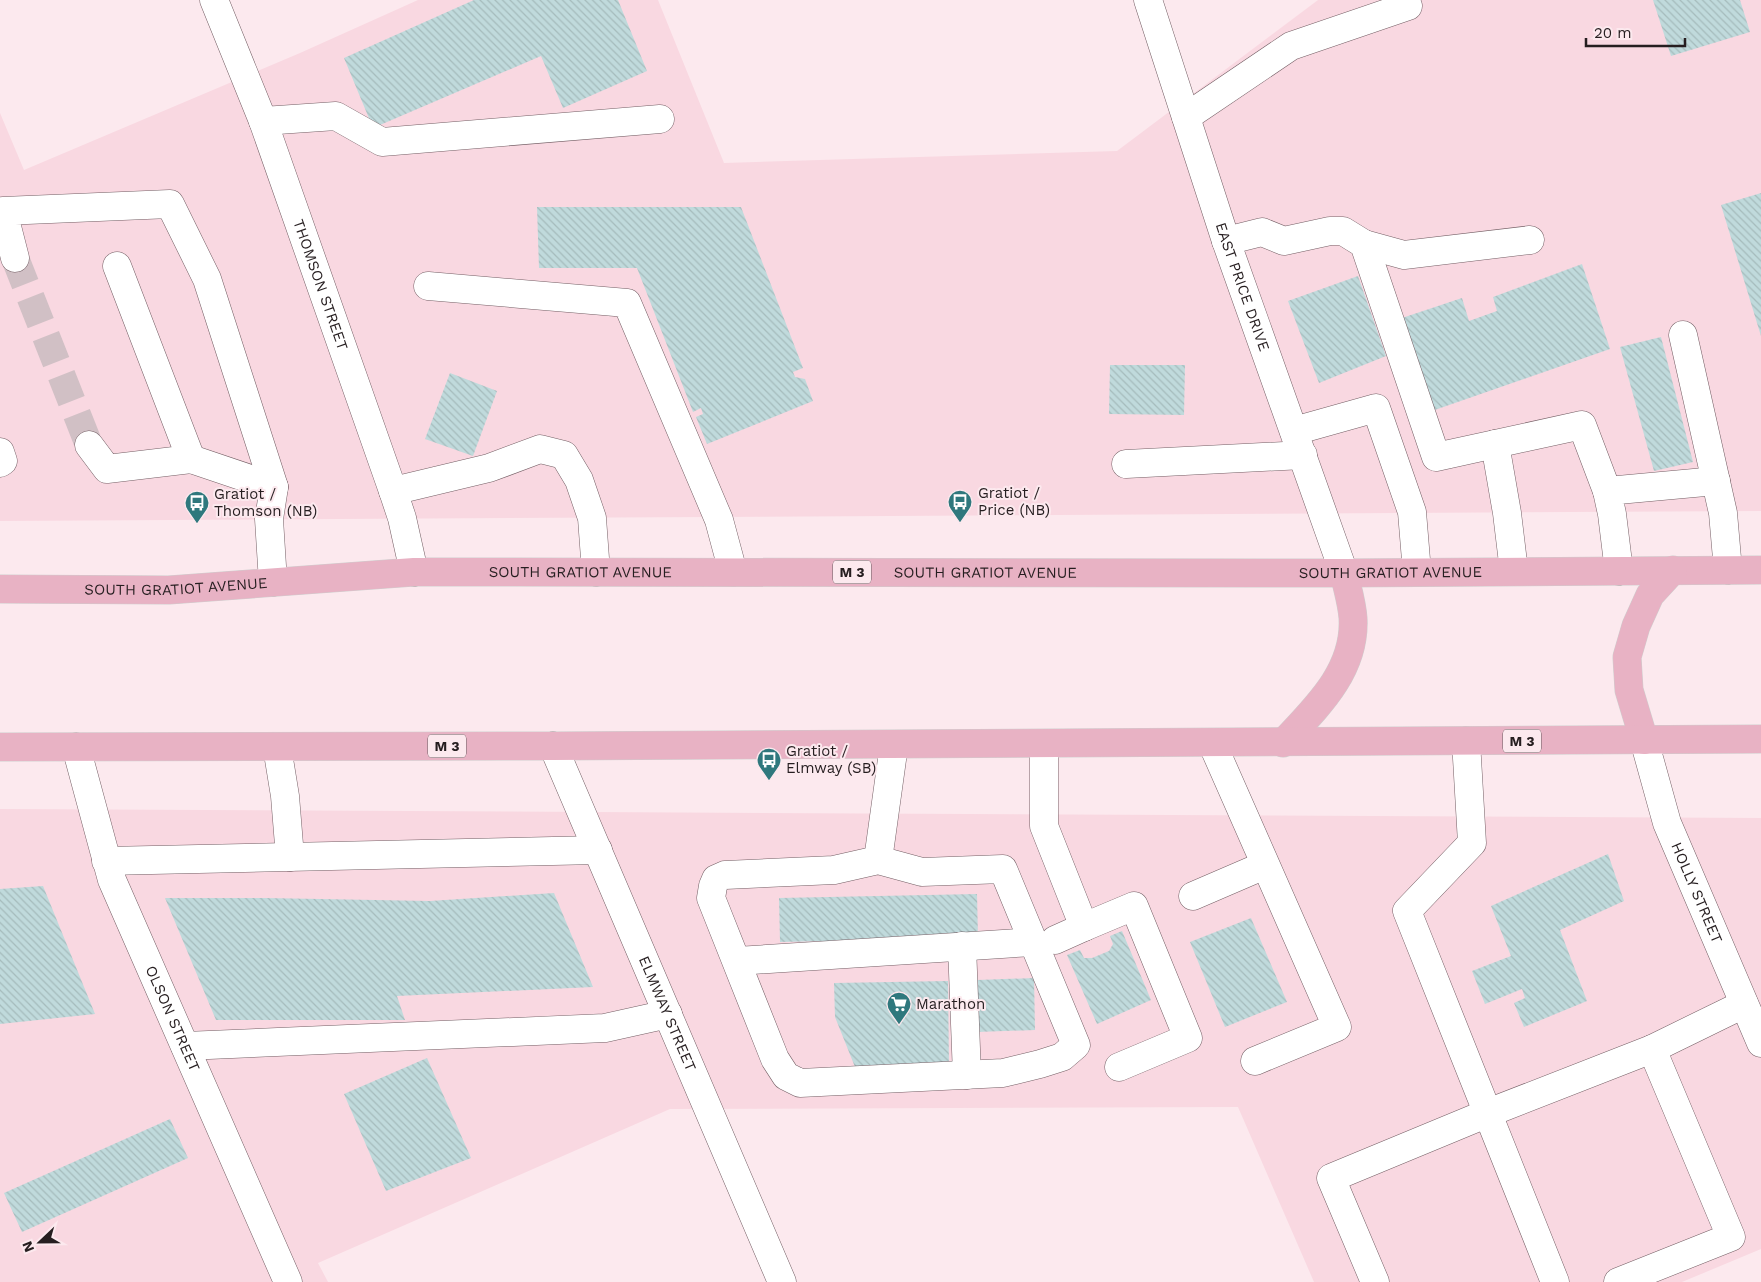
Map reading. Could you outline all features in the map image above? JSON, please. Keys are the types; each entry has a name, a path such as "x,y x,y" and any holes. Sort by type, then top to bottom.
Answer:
{"main road":[{"path":"1644,740 1629,690 1627,657 1636,626 1650,595 1673,570"},
{"name":"SOUTH GRATIOT AVENUE","path":"0,589 169,590 414,572 1344,573 1761,570"},
{"path":"1283,743 1324,699 1341,672 1352,647 1353,618 1344,573"},
{"name":"M 3","path":"0,747 894,745 1761,739"}],"street":[{"name":"THOMSON STREET","path":"214,0 263,122 393,491 402,518 414,572"},
{"name":"EAST PRICE DRIVE","path":"1148,0 1226,241 1344,573"},
{"path":"1186,117 1291,46 1408,6"},
{"path":"263,122 336,116 382,142 660,119"},
{"path":"16,258 3,212 170,204 207,279 274,487 269,519 273,582"},
{"path":"1226,241 1262,232 1284,241 1330,231 1343,231 1364,244 1404,255 1530,240"},
{"path":"1364,244 1436,458 1582,425 1608,491 1619,571"},
{"path":"117,266 191,459"},
{"path":"428,286 627,303 719,520 733,572"},
{"path":"1683,335 1723,514 1728,570"},
{"path":"1126,464 1298,443 1376,408 1412,512 1417,572"},
{"path":"1495,444 1508,513 1514,571"},
{"path":"89,445 108,469 191,459 274,487"},
{"path":"393,491 489,468 540,449 564,455 579,480 592,518 596,572"},
{"path":"0,452 3,460 0,463"},
{"path":"1608,491 1716,481"},
{"name":"HOLLY STREET","path":"1644,740 1667,823 1761,1043"},
{"path":"1466,741 1472,843 1407,911 1555,1282"},
{"path":"1212,743 1337,1027 1255,1061"},
{"path":"1044,744 1044,826 1084,927"},
{"path":"878,860 894,745"},
{"name":"ELMWAY STREET","path":"553,746 782,1282"},
{"name":"OLSON STREET","path":"76,747 112,880 288,1282"},
{"path":"277,747 285,796 290,857"},
{"path":"106,861 598,850"},
{"path":"878,860 922,872 1003,869 1044,941 1076,1045 1062,1057 1003,1073 800,1083 786,1076 776,1059 711,898 712,886 716,879 725,875 834,870 878,860"},
{"path":"1193,896 1265,865"},
{"path":"737,961 1044,941 1134,906 1188,1038 1119,1067"},
{"path":"962,946 967,1075"},
{"path":"1375,1282 1331,1178 1488,1113 1652,1049 1744,1004"},
{"path":"184,1046 605,1028 668,1014"},
{"path":"1618,1282 1731,1237 1652,1049"}],"shaded area":[{"path":"418,0 658,0 724,163 1117,151 1318,0 1761,0 1761,511 0,521 0,113 24,170 300,53"},
{"path":"0,809 1761,818 1761,1249 1682,1282 1314,1282 1238,1107 670,1109 318,1263 328,1282 0,1282"}],"building":[{"path":"474,0 618,0 647,71 563,108 541,56 373,128 344,58"},
{"path":"1653,0 1740,0 1750,32 1671,56"},
{"path":"1761,193 1761,336 1721,205"},
{"path":"537,207 741,207 803,368 793,372 795,377 805,379 813,401 707,444 696,417 703,414 701,408 693,412 637,268 539,268"},
{"path":"1582,264 1610,349 1429,412 1399,319 1462,298 1469,321 1497,311 1493,297"},
{"path":"1358,276 1386,356 1319,383 1288,301"},
{"path":"1661,337 1693,462 1654,471 1620,347"},
{"path":"1110,365 1185,365 1184,415 1109,414"},
{"path":"450,373 497,391 473,456 425,439"},
{"path":"1608,854 1624,901 1560,930 1587,1001 1524,1027 1514,1003 1525,998 1522,989 1485,1004 1472,971 1511,956 1491,906"},
{"path":"43,886 95,1014 0,1024 0,889"},
{"path":"554,893 593,987 397,996 405,1020 216,1020 165,898 430,901"},
{"path":"977,894 978,938 780,942 779,898"},
{"path":"1251,918 1287,1002 1225,1027 1190,942"},
{"path":"1122,931 1151,1000 1097,1024 1067,955 1080,950 1084,958 1092,958 1109,951 1113,944 1110,936"},
{"path":"1034,978 1035,1030 977,1032 977,980"},
{"path":"948,981 949,1066 855,1067 835,1017 834,983"},
{"path":"427,1058 471,1158 386,1191 344,1094"},
{"path":"170,1119 188,1158 22,1232 4,1193"}],"tunnel":[{"path":"15,258 89,445"}],"place":[{"name":"Gratiot / Price (NB)","path":"960,523"},
{"name":"Gratiot / Thomson (NB)","path":"197,524"},
{"name":"Gratiot / Elmway (SB)","path":"769,781"},
{"name":"Marathon","path":"899,1025"}]}
